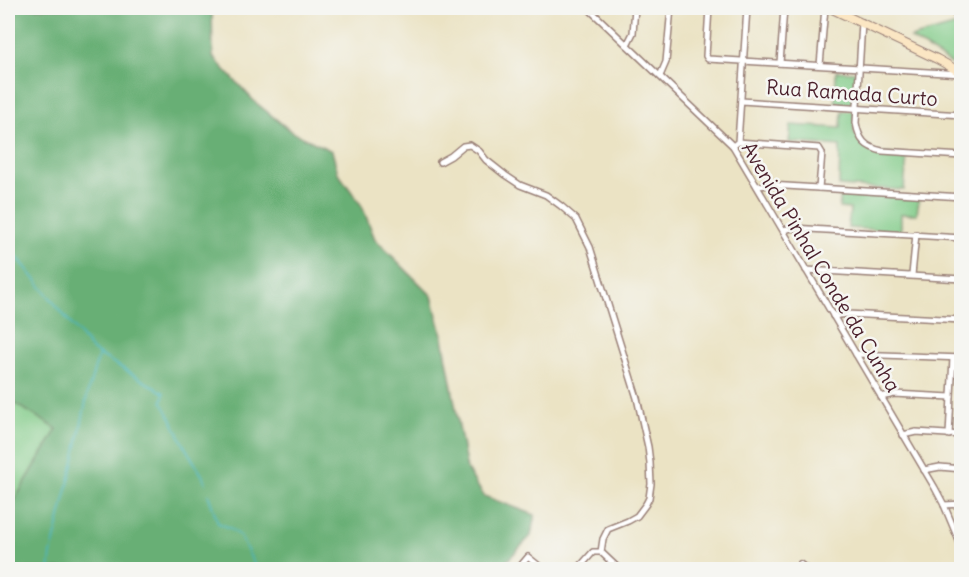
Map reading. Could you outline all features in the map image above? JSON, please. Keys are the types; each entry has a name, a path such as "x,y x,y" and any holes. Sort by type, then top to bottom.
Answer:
{"street":[{"name":"Avenida Pinhal Conde da Cunha","path":"588,8 736,144 757,186 944,505 962,548"},
{"path":"595,14 597,8"},
{"path":"627,45 633,33 635,8"},
{"path":"660,76 666,62 671,8"},
{"path":"709,8 706,56 708,59 962,74"},
{"path":"747,8 736,144 819,148 822,153 819,188"},
{"path":"780,63 784,8"},
{"path":"820,65 825,8"},
{"path":"830,8 937,59 962,74"},
{"path":"947,8 962,19"},
{"path":"862,22 856,123 863,141 873,149 882,151 962,156"},
{"name":"Rua Ramada Curto","path":"741,101 962,115"},
{"path":"440,162 463,146 470,145 505,175 520,185 546,195 561,206 576,219 590,247 637,398 648,447 651,484 649,498 641,511 628,521 608,529 603,539 601,552"},
{"path":"757,186 962,197"},
{"path":"783,230 792,228 962,238"},
{"path":"912,275 916,234"},
{"path":"806,270 962,279"},
{"path":"833,316 847,314 962,320"},
{"path":"856,354 962,358"},
{"path":"949,435 953,358"},
{"path":"881,397 894,394 951,397"},
{"path":"903,435 916,432 962,435"},
{"path":"924,470 940,467 962,469"},
{"path":"944,505 962,504"},
{"path":"577,570 593,552 601,552 620,570"},
{"path":"517,570 528,556 544,570"},
{"path":"800,564 808,570"}],"green space":[{"path":"8,8 212,8 213,57 255,102 292,132 332,151 338,173 362,206 375,239 432,296 443,338 467,470 484,496 535,515 531,536 499,569 8,569 8,511 57,429 16,404 8,393"},
{"path":"961,24 961,70 910,38"},
{"path":"836,71 857,72 855,104 835,103"},
{"path":"842,111 854,111 854,132 862,145 876,153 907,156 904,190 839,186 840,146 789,142 791,125 841,128"},
{"path":"841,194 919,198 917,214 901,214 901,231 848,228 850,209 839,208"},
{"path":"8,393 16,404 58,429 8,511"}],"waterway":[{"path":"10,248 92,350 164,393 162,402 206,484"},
{"path":"49,570 88,391 99,354"},
{"path":"208,494 218,523 230,528 240,536 257,570"}]}
